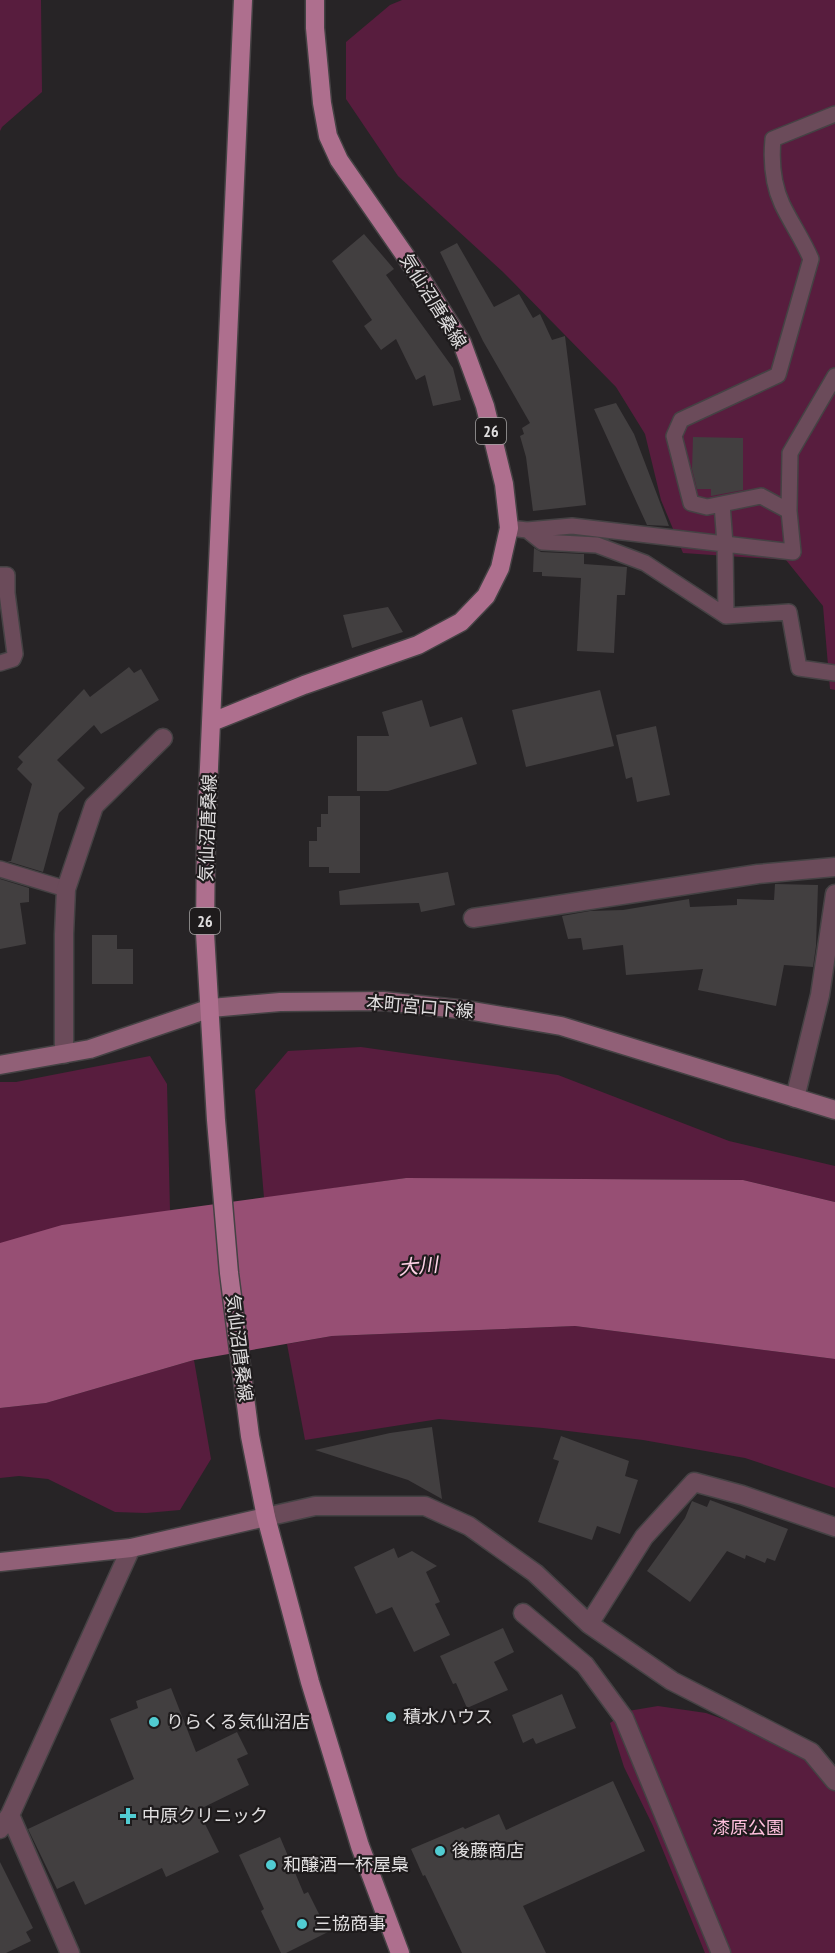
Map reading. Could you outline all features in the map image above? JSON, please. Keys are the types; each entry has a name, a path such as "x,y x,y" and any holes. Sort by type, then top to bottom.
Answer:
{"main road":[{"name":"気仙沼唐桑線","path":"243,0 206,835 205,933 216,1120 229,1274 250,1436 266,1517 310,1682 353,1824 400,1953"},
{"name":"気仙沼唐桑線","path":"212,722 304,685 418,645 460,622 486,597 500,568 509,528 504,484 485,406 462,343 420,277 339,160 328,136 322,103 315,28 315,0"}],"street":[{"path":"64,1054 66,889 94,806 163,738"},
{"path":"473,918 758,874 835,867"},
{"path":"795,1098 820,995 835,894"},
{"name":"本町宮口下線","path":"0,1065 90,1049 211,1008 280,1002 383,1001 467,1010 561,1026 835,1110"},
{"path":"589,1624 644,1537 694,1482 742,1495 835,1527"},
{"path":"0,1562 131,1548 315,1506 425,1506 469,1526 535,1573 589,1624 672,1681 811,1752 835,1780"},
{"path":"70,1953 5,1822 131,1548"},
{"path":"523,1613 585,1665 624,1718 721,1953"}],"lane":[{"path":"789,512 761,496 707,507 691,503 674,436 681,420 778,375 811,259 782,203 771,160 773,139 835,114"},
{"path":"509,528 527,530 572,526 792,552 789,512 790,453 835,376"},
{"path":"722,504 726,616"},
{"path":"527,530 542,542 597,545 645,564 726,616 789,612 799,668 835,673"},
{"path":"0,575 7,575 7,593 15,654 13,659 0,663"},
{"path":"0,869 66,889"}],"green space":[{"path":"0,0 41,0 42,92 0,131"},
{"path":"402,0 835,0 835,690 830,689 823,606 786,560 683,553 661,500 645,434 616,387 503,272 398,176 346,99 346,42 390,5"},
{"path":"361,1047 558,1075 729,1141 835,1166 835,1202 743,1180 406,1178 264,1198 255,1090 288,1051"},
{"path":"150,1056 167,1084 170,1211 0,1250 0,1082 16,1082"},
{"path":"575,1326 835,1359 835,1488 745,1458 643,1440 543,1428 439,1419 305,1440 287,1344 332,1336"},
{"path":"194,1360 211,1459 180,1510 146,1513 115,1512 48,1479 19,1476 0,1478 0,1408 46,1403"},
{"name":"漆原公園","path":"658,1706 706,1713 750,1729 835,1775 835,1953 705,1953 653,1826 624,1767 610,1723 628,1711"}],"water":[{"name":"大川","path":"406,1178 743,1180 835,1202 835,1359 575,1326 332,1336 194,1360 46,1403 0,1408 0,1243 62,1225"}],"building":[{"path":"364,234 394,269 386,275 453,368 461,400 433,406 425,375 416,380 396,339 381,350 364,326 372,320 332,261"},
{"path":"457,243 494,307 519,294 533,318 540,314 552,340 565,336 586,505 533,511 526,457 520,436 524,434 522,428 530,423 483,341 440,252"},
{"path":"616,403 634,434 669,526 647,525 594,409"},
{"path":"693,437 743,438 743,490 711,496 711,489 697,489 692,469"},
{"path":"534,548 541,552 584,554 584,564 627,567 625,595 617,595 614,653 577,651 581,578 542,576 542,572 533,572"},
{"path":"388,607 403,632 352,648 343,615"},
{"path":"129,667 134,673 141,669 159,700 101,734 94,725 57,760 85,788 59,813 43,872 7,861 11,861 32,784 17,769 23,762 18,757 84,689 90,697"},
{"path":"600,690 614,746 526,767 512,710"},
{"path":"422,700 430,727 462,717 477,764 388,791 357,791 357,736 389,736 382,712"},
{"path":"656,726 670,795 637,802 632,777 626,779 616,735"},
{"path":"328,796 360,796 360,873 329,873 329,867 309,867 309,841 317,841 317,827 321,827 321,814 328,814"},
{"path":"448,872 455,905 421,912 419,903 340,905 339,891"},
{"path":"0,879 29,888 29,902 20,903 26,944 0,949"},
{"path":"775,884 818,885 813,967 784,965 776,1006 698,990 703,969 626,975 623,945 583,950 581,938 568,939 562,916 590,911 623,910 689,899 690,907 737,905 737,899 774,900"},
{"path":"92,935 117,935 117,949 133,949 133,984 92,984"},
{"path":"432,1427 442,1499 408,1480 315,1450 390,1433"},
{"path":"561,1436 629,1461 625,1476 638,1480 620,1534 597,1526 592,1540 538,1522 559,1461 553,1459"},
{"path":"710,1500 788,1529 775,1561 767,1558 765,1563 746,1555 745,1559 727,1551 690,1602 647,1571 685,1518 692,1501 707,1507"},
{"path":"394,1548 398,1558 412,1551 437,1566 426,1572 440,1602 435,1604 450,1635 414,1652 392,1607 376,1614 354,1567"},
{"path":"503,1628 514,1652 494,1662 508,1690 467,1708 440,1656"},
{"name":"中原クリニック","path":"171,1688 196,1752 237,1732 248,1754 237,1759 249,1785 198,1810 219,1852 166,1877 162,1868 85,1905 74,1881 57,1889 28,1829 134,1779 110,1719 138,1708 136,1701"},
{"path":"562,1694 576,1728 536,1744 533,1738 523,1743 512,1715"},
{"path":"613,1781 645,1851 523,1906 546,1953 462,1953 411,1849 499,1814 506,1830"},
{"path":"280,1837 304,1894 308,1892 328,1932 286,1953 281,1953 261,1911 264,1909 239,1855"},
{"path":"0,1862 33,1928 26,1932 31,1941 6,1953 0,1953"}],"place":[{"name":"積水ハウス","path":"391,1717"},
{"name":"りらくる気仙沼店","path":"154,1722"},
{"name":"中原クリニック","path":"128,1816"},
{"name":"後藤商店","path":"440,1851"},
{"name":"和醸酒一杯屋梟","path":"271,1865"},
{"name":"三協商事","path":"302,1924"}]}
